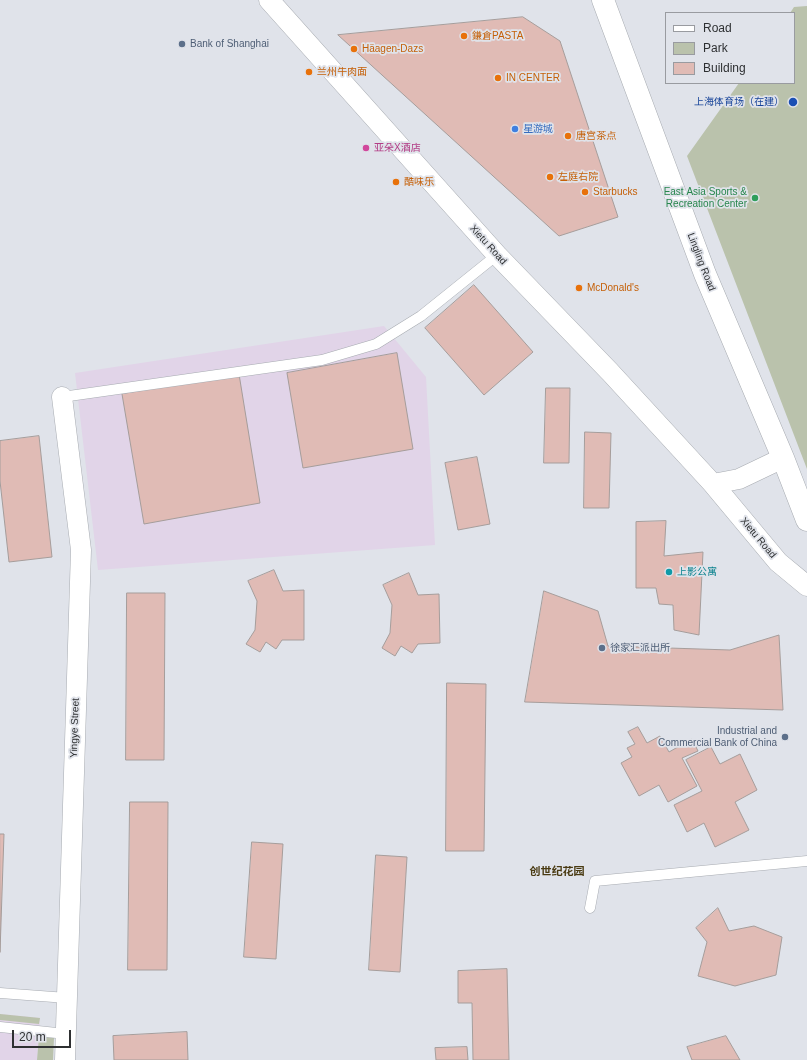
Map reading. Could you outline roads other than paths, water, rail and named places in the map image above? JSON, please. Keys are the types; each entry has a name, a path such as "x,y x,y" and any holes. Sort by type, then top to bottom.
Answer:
{"street":[{"name":"Xietu Road","path":"269,0 497,255 610,372 713,484 778,562 807,586"},
{"name":"Lingling Road","path":"603,0 704,274 783,458 807,519"},
{"name":"Yingye Street","path":"62,397 80,550 65,1060"},
{"path":"713,484 739,479 783,458"}],"lane":[{"path":"62,397 322,360 376,344 421,316 497,255"},
{"path":"590,908 595,880 807,861"},
{"path":"0,993 67,998"},
{"path":"0,1027 66,1034"}],"place":[{"name":"鎌倉PASTA","path":"464,36"},
{"name":"Bank of Shanghai","path":"182,44"},
{"name":"Häagen-Dazs","path":"354,49"},
{"name":"兰州牛肉面","path":"309,72"},
{"name":"IN CENTER","path":"498,78"},
{"name":"上海体育场（在建）","path":"793,102"},
{"name":"星游城","path":"515,129"},
{"name":"唐宫茶点","path":"568,136"},
{"name":"亚朵X酒店","path":"366,148"},
{"name":"左庭右院","path":"550,177"},
{"name":"酷味乐","path":"396,182"},
{"name":"Starbucks","path":"585,192"},
{"name":"East Asia Sports & Recreation Center","path":"755,198"},
{"name":"McDonald's","path":"579,288"},
{"name":"上影公寓","path":"669,572"},
{"name":"徐家汇派出所","path":"602,648"},
{"name":"Industrial and Commercial Bank of China","path":"785,737"}],"district":[{"name":"创世纪花园","path":"557,872"}]}
